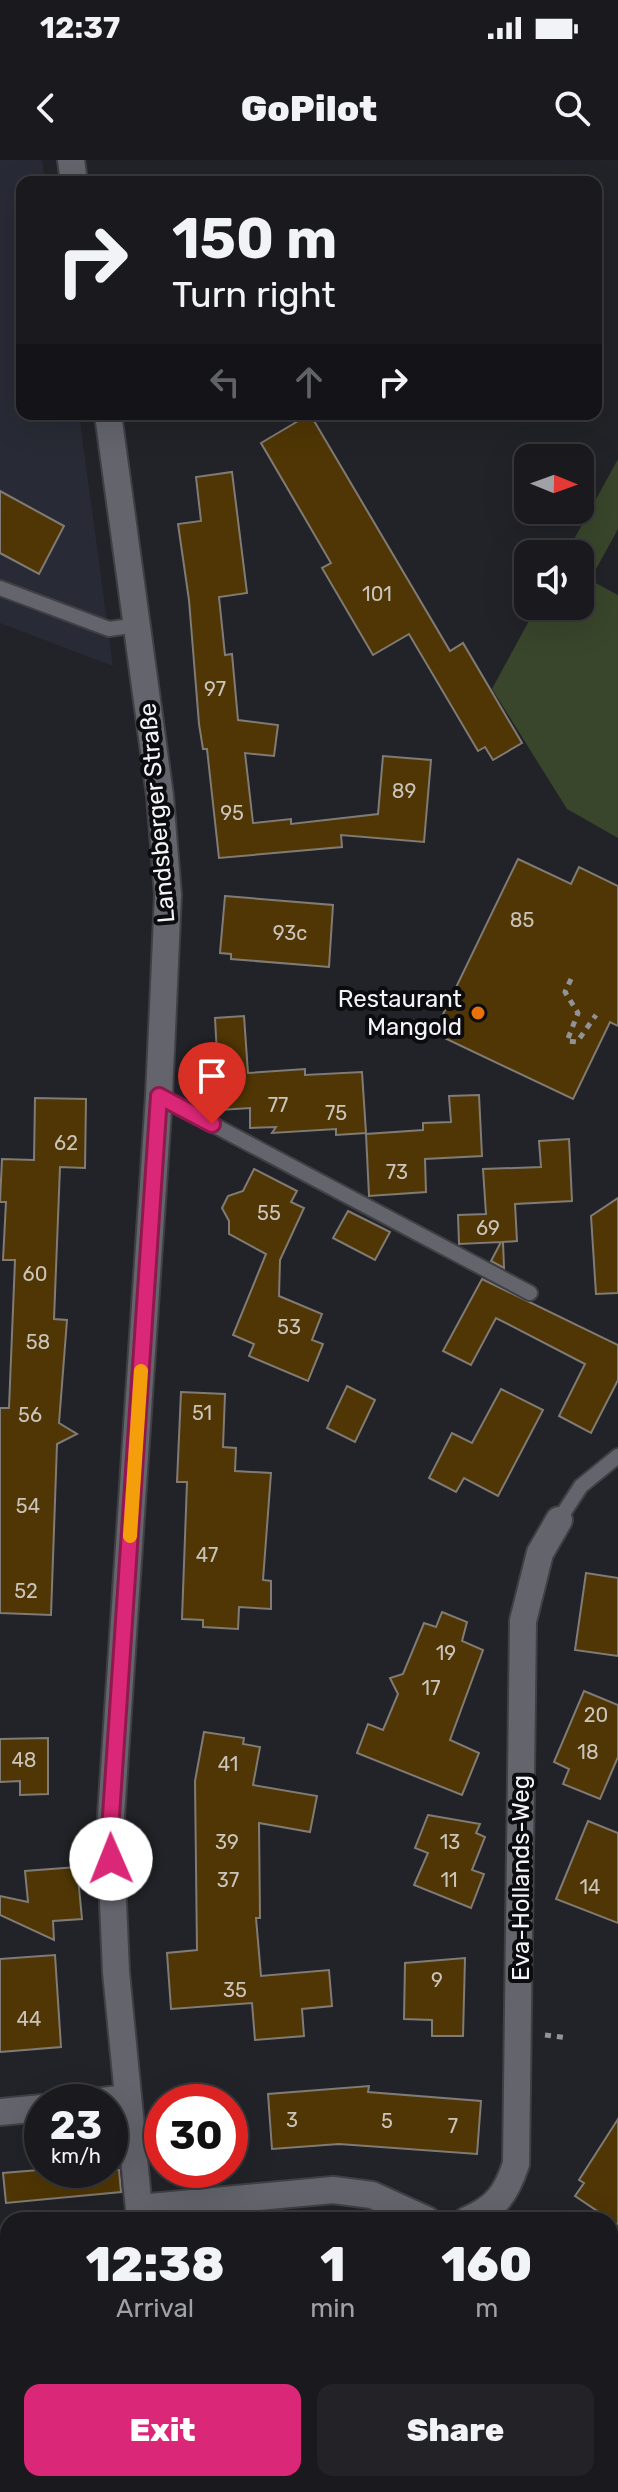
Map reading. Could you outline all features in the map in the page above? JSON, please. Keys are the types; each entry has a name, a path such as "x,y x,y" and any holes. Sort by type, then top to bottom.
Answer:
{"street":[{"name":"Landsberger Straße","path":"109,420 160,796 168,895 159,1096 110,1831 126,2084"},
{"name":"Eva-Hollands-Weg","path":"486,2212 507,2193 516,2164 523,1621 540,1553 559,1520"},
{"name":"Landsberger Straße","path":"128,2107 140,2212"},
{"path":"0,2112 24,2110"},
{"path":"156,2212 333,2190 372,2195 409,2212"}],"lane":[{"path":"0,588 109,629 138,625"},
{"path":"159,1096 530,1293"},
{"path":"559,1520 581,1486 618,1456"}],"path":[{"path":"571,979 565,992 578,1013 567,1041 577,1042 596,1015"}],"shaded area":[{"path":"0,160 42,160 44,176 16,176 16,420 80,420 113,666 0,623"}],"green space":[{"path":"618,459 618,529 594,573 594,540 574,540 582,524 594,524 594,503"},
{"path":"594,582 618,595 618,838 567,809 492,689 529,620 594,620"}],"building":[{"path":"300,420 314,420 450,651 463,643 522,743 493,760 485,747 478,751 409,634 373,655 322,568 331,563 261,443"},
{"path":"232,472 247,593 219,597 225,655 232,654 238,720 278,725 274,756 245,753 253,823 291,819 291,824 378,814 383,756 431,760 424,842 341,835 342,847 219,858 207,749 203,749 199,724 189,600 178,524 201,521 196,477"},
{"path":"0,491 64,526 39,574 0,553"},
{"path":"518,859 571,884 579,867 618,886 618,1026 610,1022 573,1099 434,1033"},
{"path":"225,896 333,905 329,967 231,959 231,954 220,953"},
{"path":"244,1016 248,1073 305,1069 305,1075 362,1072 366,1133 336,1135 336,1129 272,1133 276,1127 250,1128 250,1108 220,1110 215,1018"},
{"path":"479,1095 482,1156 425,1159 426,1192 369,1196 366,1134 423,1130 423,1123 451,1122 449,1096"},
{"path":"35,1098 86,1099 85,1168 60,1167 54,1319 67,1320 59,1423 77,1434 57,1444 51,1615 0,1613 0,1408 9,1408 15,1260 3,1260 6,1202 0,1202 2,1159 34,1160"},
{"path":"569,1139 572,1201 515,1204 517,1241 503,1242 504,1268 491,1261 501,1242 459,1244 458,1215 486,1214 483,1169 541,1167 539,1141"},
{"path":"254,1169 297,1191 291,1202 304,1208 280,1260 279,1296 322,1314 312,1340 323,1344 308,1381 249,1356 254,1344 233,1335 266,1254 229,1234 229,1221 222,1208 228,1196 243,1191"},
{"path":"618,1198 618,1293 596,1294 591,1216"},
{"path":"348,1211 390,1232 375,1260 333,1238"},
{"path":"482,1279 618,1345 618,1380 591,1433 559,1416 585,1364 496,1318 471,1365 443,1351"},
{"path":"347,1386 375,1400 355,1442 327,1428"},
{"path":"501,1389 543,1410 498,1496 464,1478 456,1492 429,1478 452,1433 472,1443"},
{"path":"181,1392 225,1394 223,1447 236,1448 235,1471 271,1473 263,1580 271,1581 271,1609 239,1607 238,1629 203,1627 203,1620 182,1619 187,1482 177,1482"},
{"path":"586,1573 618,1578 618,1656 575,1650"},
{"path":"442,1612 467,1622 462,1641 483,1650 450,1740 479,1753 462,1795 357,1753 368,1724 383,1730 398,1694 390,1678 403,1674 424,1623 436,1627"},
{"path":"584,1691 618,1705 618,1757 600,1799 563,1784 569,1769 554,1762"},
{"path":"204,1732 244,1738 243,1744 260,1747 253,1785 317,1796 310,1832 259,1823 260,1918 256,1918 261,1976 329,1970 332,2006 302,2009 304,2036 255,2040 252,2003 171,2009 167,1953 197,1950 195,1781"},
{"path":"48,1738 48,1794 20,1795 20,1781 0,1782 0,1739"},
{"path":"428,1815 480,1824 476,1833 485,1837 472,1870 484,1874 471,1908 414,1885 428,1853 415,1848"},
{"path":"588,1821 618,1833 618,1923 556,1899"},
{"path":"77,1867 82,1919 53,1921 54,1940 0,1915 0,1896 28,1902 25,1871"},
{"path":"55,1955 61,2047 0,2052 0,1959"},
{"path":"465,1958 463,2036 432,2036 432,2020 404,2019 405,1963"},
{"path":"369,2086 368,2092 481,2101 477,2154 339,2144 272,2149 268,2094"},
{"path":"618,2119 618,2212 599,2212 575,2196 584,2183 579,2180"},
{"path":"24,2171 24,2188 121,2188 121,2192 6,2203 3,2173"}],"slow traffic":[{"path":"130,1536 141,1371"}],"place":[{"name":"Restaurant Mangold","path":"478,1013"}],"route":[{"path":"111,1859 110,1831 159,1096 212,1124"}]}
